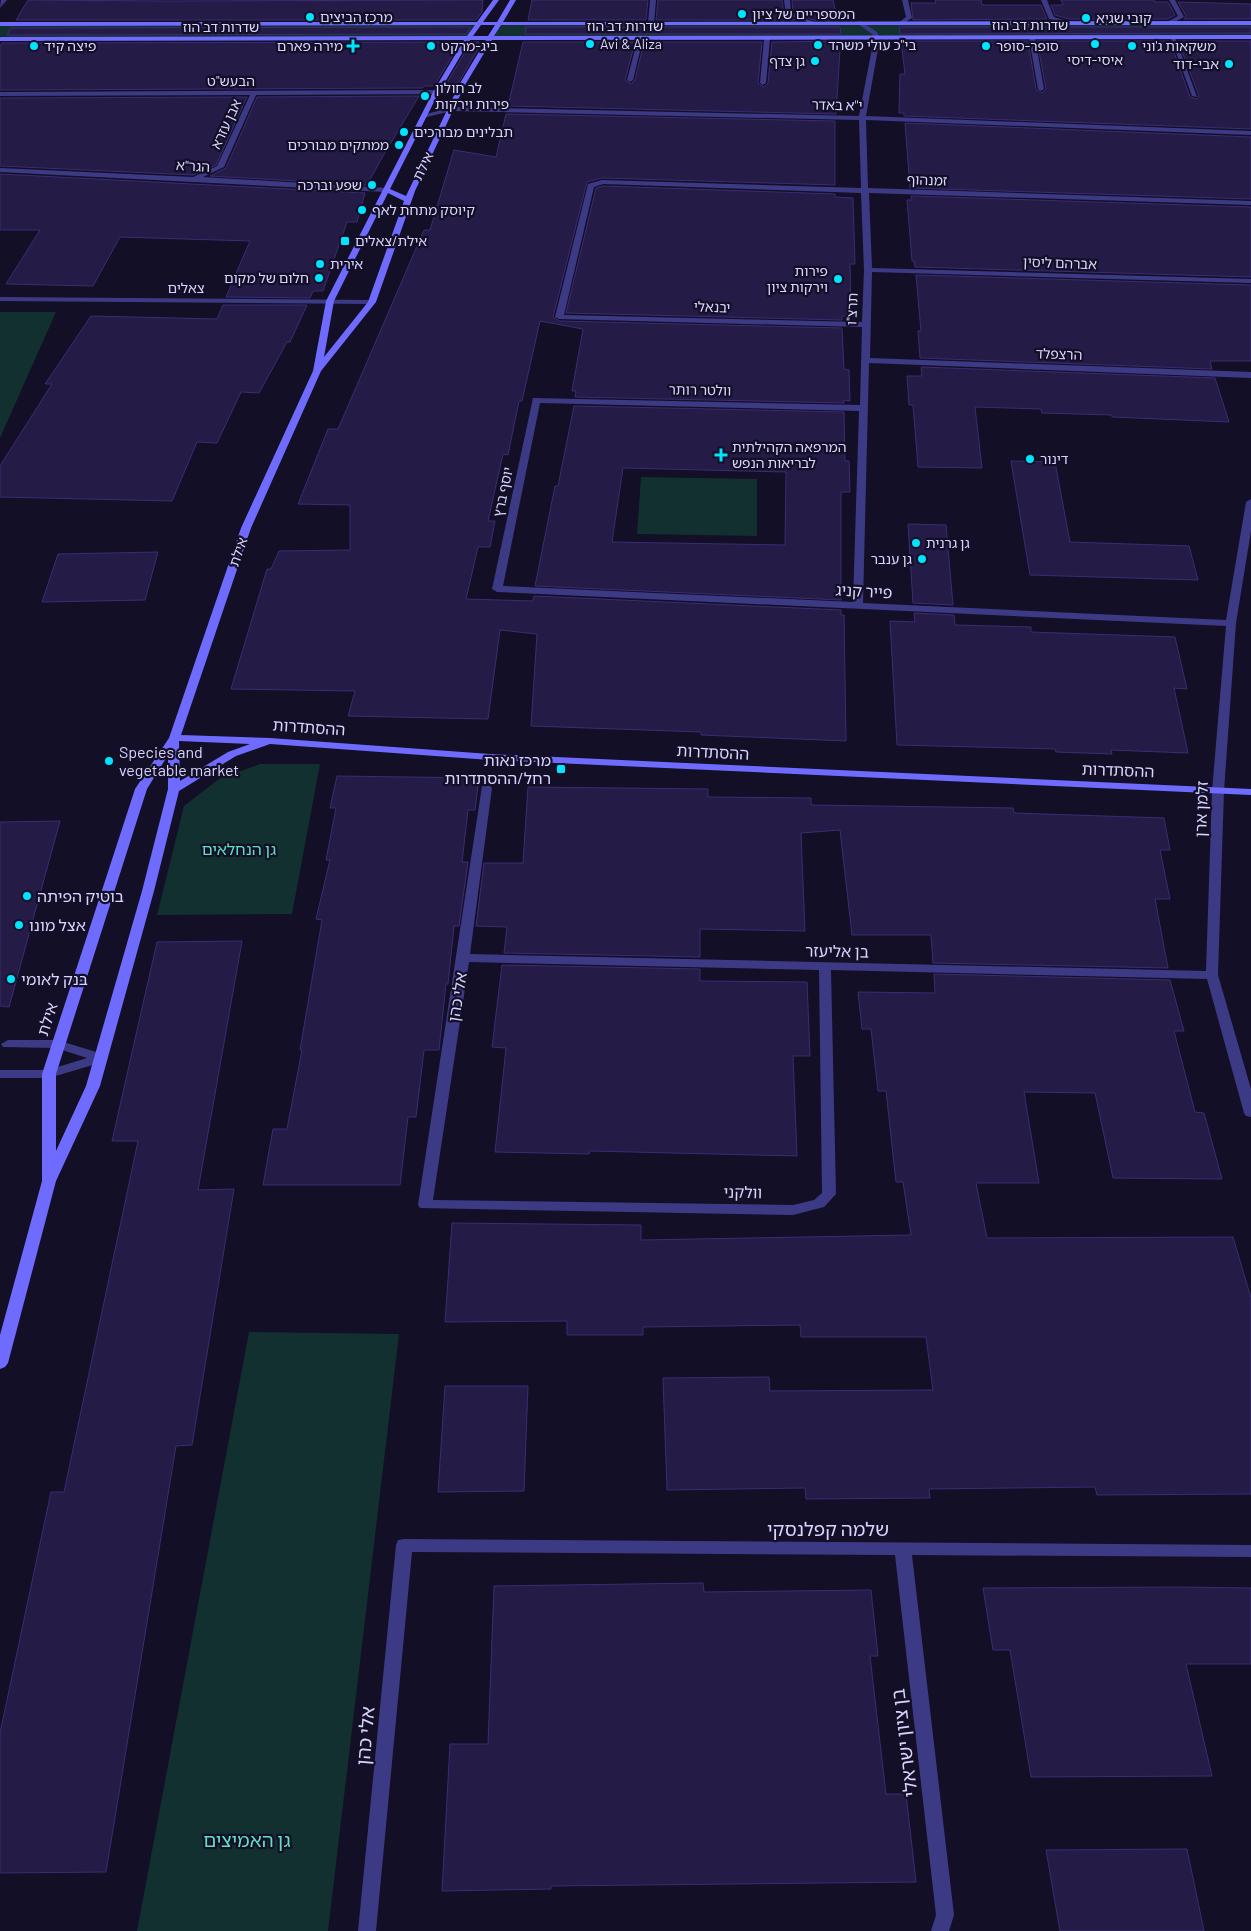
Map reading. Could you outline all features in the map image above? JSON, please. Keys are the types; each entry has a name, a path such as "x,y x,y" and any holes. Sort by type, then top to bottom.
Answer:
{"street":[{"path":"0,6 4,0"},
{"name":"אילת","path":"49,1181 49,1074 141,789 174,738 246,528 317,371 330,301 436,92 468,39 496,0"},
{"name":"אילת","path":"317,371 372,302 408,200 462,85 498,22 513,0"},
{"path":"651,23 653,0"},
{"path":"787,0 788,14 812,23"},
{"path":"901,23 909,18 905,0"},
{"path":"1044,0 1051,18 1072,24"},
{"path":"1169,23 1181,17 1172,0"},
{"path":"509,7 514,12"},
{"path":"518,18 542,23"},
{"name":"שדרות דב הוז","path":"0,24 498,22 1251,23"},
{"path":"860,23 875,33 877,38"},
{"name":"שדרות דב הוז","path":"0,39 1251,37"},
{"path":"763,83 767,38"},
{"name":"תרצ\"ו","path":"858,606 868,270 862,118 877,38"},
{"path":"1032,38 1041,89"},
{"path":"1172,38 1195,96"},
{"path":"630,80 640,39"},
{"name":"הבעש\"ט","path":"0,94 436,92 462,85"},
{"name":"אבן עזרא","path":"194,179 220,167 254,93"},
{"name":"י\"א באדר","path":"423,116 451,109 862,118 1251,133"},
{"name":"הגר\"א","path":"0,170 385,190"},
{"name":"זמנהוף","path":"558,316 591,186 602,182 1251,203"},
{"path":"385,190 408,200"},
{"name":"אברהם ליסין","path":"868,270 1251,281"},
{"name":"צאלים","path":"0,299 372,302"},
{"name":"יבנאלי","path":"558,316 865,325"},
{"name":"הרצפלד","path":"865,360 1251,375"},
{"name":"וולטר רותר","path":"536,400 863,408"},
{"name":"יוסף ברץ","path":"497,589 536,400"},
{"name":"זלמן ארן","path":"1251,502 1231,623 1218,791 1212,975 1251,1114"},
{"name":"פייר קניג","path":"497,589 1231,623"},
{"name":"אילת","path":"0,1363 49,1181 93,1086 101,1058 174,789 174,738"},
{"name":"ההסתדרות","path":"174,738 270,740 490,757 1251,792"},
{"path":"174,789 232,754 270,740"},
{"name":"אלי כהן","path":"425,1205 463,958 486,788"},
{"name":"בן אליעזר","path":"463,958 1212,975"},
{"name":"וולקני","path":"425,1205 793,1210 819,1204 828,1194 825,967"},
{"path":"8,1044 58,1044 101,1058"},
{"path":"0,1074 49,1074 101,1058"},
{"name":"אלי כהן","path":"367,1931 404,1545"},
{"name":"שלמה קפלנסקי","path":"404,1545 1251,1551"},
{"name":"בן ציון ישראלי","path":"903,1550 945,1915 940,1931"}],"green space":[{"path":"498,22 1251,23 1251,37 489,39"},
{"path":"480,23 468,39 8,39 0,36 0,24"},
{"path":"0,312 56,312 0,438"},
{"path":"641,477 757,479 757,536 637,534"},
{"name":"גן הנחלאים","path":"260,764 320,764 292,914 157,915 184,806 219,779"},
{"name":"גן האמיצים","path":"249,1332 399,1334 328,1931 137,1931"}],"building":[{"path":"28,0 483,0 482,12 476,20 16,20"},
{"path":"532,0 648,0 646,20 528,20"},
{"path":"658,0 782,0 784,15 795,20 656,20"},
{"path":"792,0 833,0 838,20 813,20 793,12"},
{"path":"935,0 981,0 982,5 1041,5 1047,19 913,20 911,3 936,3"},
{"path":"1061,0 1154,0 1155,2 1168,2 1175,15 1168,19 1068,19 1055,15 1051,5 1063,5"},
{"path":"1178,2 1251,4 1251,19 1184,19 1186,16"},
{"path":"471,27 466,34 7,35 11,28"},
{"path":"526,27 840,27 841,34 525,34"},
{"path":"899,27 1251,27 1251,33 900,34"},
{"path":"843,41 845,50 840,50 836,114 508,106 523,42 635,42 625,80 631,84 635,80 644,42 762,42 758,83 764,87 768,83 772,42"},
{"path":"901,41 1028,41 1036,89 1042,93 1046,89 1037,41 1170,41 1190,97 1197,99 1199,96 1178,41 1251,41 1251,129 904,116 904,113 899,113 900,74 905,74"},
{"path":"461,42 434,86 425,86 423,88 0,90 0,46 2,43"},
{"path":"471,42 479,42 478,49 459,82 445,86"},
{"path":"419,96 367,185 210,176 226,168 257,97"},
{"path":"247,97 216,165 193,175 0,166 0,98"},
{"path":"506,114 835,121 835,185 602,178 587,182 553,317 559,321 842,328 844,369 849,370 850,401 844,400 844,403 575,397 576,391 572,391 583,329 540,321 522,401 519,401 508,455 503,454 488,521 495,521 490,547 478,547 466,599 533,601 534,596 841,610 841,615 844,615 846,741 701,735 701,732 531,726 537,634 500,630 488,719 348,716 355,691 231,689 267,569 271,569 279,551 350,550 350,505 298,504 328,429 338,429 424,230 430,230 454,150 496,157"},
{"path":"905,123 1251,137 1251,199 910,188"},
{"path":"0,174 365,193 357,222 347,222 323,291 313,291 310,298 226,297 250,241 120,237 93,286 6,284 40,230 0,230"},
{"path":"603,186 835,194 835,197 853,198 855,264 850,264 851,316 842,316 842,320 566,313 596,188"},
{"path":"911,196 1251,207 1251,277 915,267 914,261 912,261 907,200 912,200"},
{"path":"916,275 1251,285 1251,361 1210,361 1212,369 920,358 918,331 921,331"},
{"path":"223,305 307,305 290,342 287,342 259,393 241,392 217,443 197,442 172,501 0,497 0,466 52,384 45,384 91,316 217,319"},
{"path":"921,367 1215,378 1229,422 1042,413 1041,409 975,407 982,468 918,467 913,405 909,405 907,376 922,376"},
{"path":"574,406 844,412 845,461 849,461 850,492 841,492 841,600 535,586 555,486 558,486","holes":["623,468 786,472 785,545 612,542"]},
{"path":"1011,461 1055,462 1070,542 1189,546 1198,580 1030,575"},
{"path":"908,524 946,525 953,605 913,603"},
{"path":"158,552 145,600 42,602 58,554"},
{"path":"914,613 954,615 955,625 1031,627 1031,632 1175,637 1187,689 1174,688 1188,753 1111,750 1112,754 1056,752 1055,749 897,745 890,621 915,622"},
{"path":"337,776 479,778 475,810 468,810 462,862 468,862 459,926 454,926 439,1050 424,1050 416,1117 408,1117 400,1185 263,1185 273,1129 287,1129 302,1050 300,1050 322,920 316,919 330,860 326,860 336,808 330,808"},
{"path":"528,787 708,789 708,797 811,798 811,805 1013,808 1014,813 1164,818 1170,850 1160,850 1170,899 1155,899 1168,968 933,963 931,935 852,935 840,830 801,833 805,931 700,929 700,957 504,953 507,927 476,926 484,863 523,863"},
{"path":"60,821 9,1007 0,1006 0,822"},
{"path":"242,941 198,1190 234,1189 192,1445 176,1446 106,1872 0,1873 0,1733 51,1492 64,1492 138,1141 112,1141 157,942"},
{"path":"502,965 700,969 700,981 807,982 810,1056 793,1056 797,1156 590,1151 589,1154 495,1152 506,1048 492,1047"},
{"path":"934,974 1170,980 1184,1031 1174,1031 1195,1112 1204,1113 1222,1179 1113,1178 1095,1093 1024,1092 1039,1183 976,1183 987,1238 1233,1237 1251,1298 1251,1494 1097,1495 1095,1487 929,1489 930,1498 806,1499 805,1488 667,1490 663,1378 769,1377 770,1391 933,1390 926,1337 801,1337 800,1325 643,1327 643,1335 567,1335 567,1321 445,1322 452,1223 641,1225 641,1240 911,1235 903,1182 896,1182 886,1091 878,1091 871,1029 862,1029 858,992 935,993"},
{"path":"445,1386 528,1386 524,1491 438,1492"},
{"path":"703,1583 704,1592 871,1590 878,1656 870,1656 886,1794 906,1794 916,1882 551,1886 551,1889 442,1891 450,1744 488,1744 494,1586"},
{"path":"983,1588 1251,1588 1251,1664 1186,1664 1212,1776 1031,1777 1010,1650 993,1650"},
{"path":"1187,1849 1204,1931 1060,1931 1046,1850"}],"place":[{"name":"המספריים של ציון","path":"742,14"},
{"name":"מרכז הביצים","path":"310,17"},
{"name":"קובי שגיא","path":"1086,18"},
{"name":"Avi & Aliza","path":"590,44"},
{"name":"איסי-דיסי","path":"1095,44"},
{"name":"בי\"כ עולי משהד","path":"818,45"},
{"name":"פיצה קיד","path":"34,46"},
{"name":"מירה פארם","path":"353,46"},
{"name":"ביג-מרקט","path":"431,46"},
{"name":"סופר-סופר","path":"986,46"},
{"name":"משקאות ג'וני","path":"1132,46"},
{"name":"גן צדף","path":"815,61"},
{"name":"אבי-דוד","path":"1229,64"},
{"name":"לב חולון פירות וירקות","path":"425,96"},
{"name":"תבלינים מבורכים","path":"404,132"},
{"name":"ממתקים מבורכים","path":"399,145"},
{"name":"שפע וברכה","path":"372,185"},
{"name":"קיוסק מתחת לאף","path":"362,210"},
{"name":"אילת/צאלים","path":"345,241"},
{"name":"אירית","path":"320,264"},
{"name":"חלום של מקום","path":"319,278"},
{"name":"פירות וירקות ציון","path":"838,279"},
{"name":"המרפאה הקהילתית לבריאות הנפש","path":"721,455"},
{"name":"דינור","path":"1030,459"},
{"name":"גן גרנית","path":"916,543"},
{"name":"גן ענבר","path":"922,559"},
{"name":"Species and vegetable market","path":"109,761"},
{"name":"מרכז נאות רחל/ההסתדרות","path":"561,769"},
{"name":"בוטיק הפיתה","path":"27,896"},
{"name":"אצל מונו","path":"19,925"},
{"name":"בנק לאומי","path":"11,979"}]}
